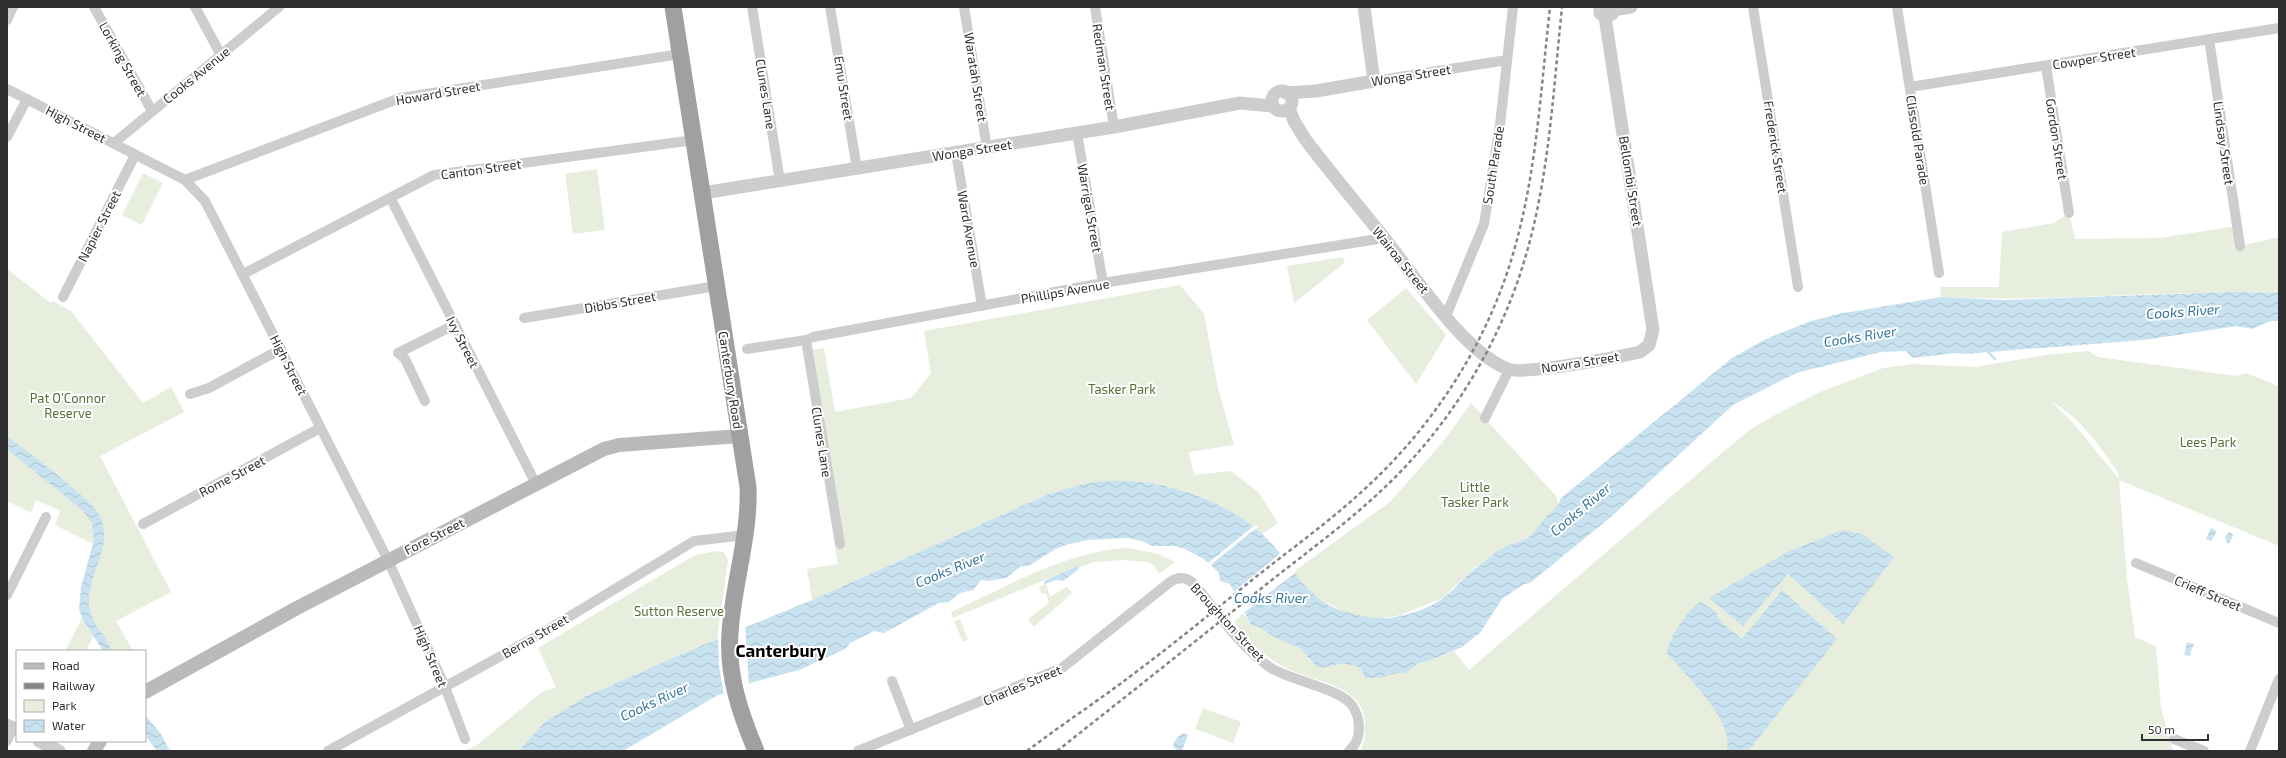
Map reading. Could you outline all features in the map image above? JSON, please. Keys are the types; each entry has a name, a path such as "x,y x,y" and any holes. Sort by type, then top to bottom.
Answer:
{"highway":[{"name":"Canterbury Road","path":"673,7 748,487 745,535 730,634 730,664 740,710 757,749"}],"main road":[{"name":"Fore Street","path":"146,691 388,560 604,449 619,445 740,436"},
{"path":"94,751 99,742"}],"street":[{"path":"7,20 14,7"},
{"name":"Lorking Street","path":"94,7 152,111"},
{"path":"195,7 221,55"},
{"name":"Cooks Avenue","path":"114,143 279,7"},
{"name":"Clunes Lane","path":"752,7 780,181"},
{"name":"Emu Street","path":"830,7 857,169"},
{"name":"Waratah Street","path":"964,7 987,148"},
{"name":"Redman Street","path":"1095,7 1114,127"},
{"path":"1364,7 1374,81"},
{"name":"South Parade","path":"1446,316 1484,224 1500,125 1513,7"},
{"path":"1608,10 1631,7"},
{"name":"Frederick Street","path":"1753,7 1798,287"},
{"name":"Clissold Parade","path":"1897,7 1939,273"},
{"name":"Bellombi Street","path":"1608,10 1650,304 1653,330 1649,345"},
{"name":"Cowper Street","path":"1910,86 2046,66 2279,28"},
{"name":"Lindsay Street","path":"2209,39 2240,246"},
{"name":"Howard Street","path":"185,180 400,98 680,54"},
{"name":"Wonga Street","path":"703,192 857,169 1114,127 1240,103 1252,98 1282,102 1316,91 1507,60"},
{"name":"Gordon Street","path":"2046,66 2068,213"},
{"name":"High Street","path":"7,88 185,180 205,200 388,560 445,687 465,739"},
{"path":"7,137 27,99"},
{"name":"Wairoa Street","path":"1282,102 1305,139 1467,341 1509,370"},
{"name":"Warrigal Street","path":"1077,133 1103,283"},
{"name":"Canton Street","path":"243,274 391,199 434,175 694,140"},
{"name":"Ward Avenue","path":"956,153 982,306"},
{"name":"Napier Street","path":"63,298 135,155"},
{"name":"Ivy Street","path":"391,199 536,484"},
{"name":"Phillips Avenue","path":"747,349 806,340 813,337 1103,283 1384,238"},
{"name":"Dibbs Street","path":"524,318 716,286"},
{"path":"425,401 405,359 398,353 454,325"},
{"name":"Clunes Lane","path":"806,340 840,544"},
{"name":"Nowra Street","path":"1509,370 1529,371 1631,354 1640,352 1649,345"},
{"path":"190,394 209,388 281,349"},
{"path":"1485,418 1509,370"},
{"name":"Rome Street","path":"143,524 320,428"},
{"path":"7,595 46,517"},
{"name":"Berna Street","path":"328,751 539,635 694,541 745,535"},
{"name":"Crieff Street","path":"2136,563 2279,623"},
{"name":"Charles Street","path":"858,751 1062,668 1173,580 1180,578 1188,580"},
{"name":"Broughton Street","path":"1188,580 1195,585 1232,631 1269,667 1290,678 1348,701 1358,716 1359,731 1355,744 1349,751"},
{"path":"2250,751 2279,679"},
{"path":"892,681 911,730"},
{"path":"7,741 12,728"},
{"path":"2174,739 2204,751"},
{"path":"41,742 59,751"}],"green space":[{"path":"597,169 605,230 573,234 565,174"},
{"path":"143,173 163,183 142,225 122,215"},
{"path":"2069,213 2075,239 2160,238 2236,226 2240,246 2279,237 2279,293 2194,293 2026,298 1941,297 1940,287 1999,287 2002,232 2054,223"},
{"path":"1342,257 1345,261 1342,265 1294,303 1287,266"},
{"name":"Pat O'Connor Reserve","path":"7,269 51,303 52,301 71,311 143,403 171,387 184,412 100,456 171,592 116,621 132,650 110,650 98,627 86,650 66,650 82,618 89,611 88,594 101,548 55,525 60,511 36,500 31,513 7,501"},
{"name":"Tasker Park","path":"1180,285 1204,314 1218,388 1234,445 1189,452 1194,475 1231,471 1259,493 1278,523 1262,534 1238,516 1213,502 1186,492 1159,485 1131,482 1103,483 1075,487 1046,495 812,600 807,569 838,564 835,546 843,545 813,350 824,348 835,412 911,398 931,373 924,331"},
{"path":"1406,288 1446,335 1416,384 1367,320"},
{"name":"Lees Park","path":"2088,351 2098,357 2237,376 2246,373 2279,386 2279,546 2119,480 2127,578 2135,637 2156,646 2161,708 2173,751 1360,751 1364,739 1365,727 1364,713 1358,702 1337,687 1297,673 1278,664 1257,648 1234,622 1243,613 1251,625 1259,627 1276,638 1287,641 1298,647 1311,662 1326,667 1339,663 1353,665 1361,668 1365,678 1380,678 1398,673 1405,673 1419,663 1454,651 1469,670 1722,453 1751,429 1773,416 1820,392 1883,368 1912,364 1975,367 2045,355","holes":["2052,402 2072,416 2089,433 2118,472 2119,479 2074,424"]},
{"name":"Little Tasker Park","path":"1471,403 1556,496 1559,506 1530,537 1503,548 1476,567 1442,598 1401,615 1377,619 1346,613 1316,597 1293,572 1390,502 1442,443"},
{"path":"1127,548 1159,554 1175,562 1159,574 1154,565 1147,562 1122,560 1094,562 1052,577 953,618 951,612 1058,563 1104,551"},
{"name":"Sutton Reserve","path":"717,551 724,552 728,560 717,639 586,696 545,722 518,751 464,751 477,745 542,692 556,687 538,648 695,555"},
{"path":"1046,584 1050,597 1067,587 1072,593 1034,627 1028,619 1049,603 1046,593 1042,594 1039,587"},
{"path":"960,619 968,640 963,642 954,621"},
{"path":"1203,708 1241,722 1233,743 1195,729"}],"water":[{"name":"Cooks River","path":"2235,292 2279,293 2279,321 2271,321 2252,329 2237,326 2144,340 1965,354 1956,353 1912,358 1906,351 1881,352 1796,373 1733,405 1612,516 1530,583 1524,584 1502,599 1480,633 1462,647 1431,660 1419,663 1405,673 1398,673 1380,678 1365,678 1361,668 1349,664 1339,664 1318,668 1298,647 1276,638 1259,627 1251,625 1230,584 1220,581 1219,573 1212,566 1202,558 1185,549 1176,546 1152,546 1142,541 1127,538 1088,540 1055,549 1029,566 1021,566 1006,578 989,581 981,580 973,590 960,593 949,602 939,603 884,633 874,631 850,643 845,649 799,670 754,682 718,695 623,751 518,751 545,722 586,696 710,642 812,600 1046,495 1069,488 1108,481 1128,481 1170,487 1190,493 1228,510 1261,533 1284,558 1302,582 1325,602 1340,610 1358,615 1380,618 1395,617 1409,614 1437,602 1495,553 1506,546 1529,537 1557,506 1561,498 1732,358 1764,340 1808,322 1838,314 1941,297 2003,300"},
{"path":"7,436 72,487 95,509 101,518 104,532 104,543 89,594 89,603 92,616 111,650 102,650 82,618 79,609 81,587 94,540 92,523 82,510 7,449"},
{"path":"2211,528 2217,531 2211,541 2206,539"},
{"path":"1843,530 1862,534 1894,557 1843,624 1788,574 1743,626 1709,598 1785,553"},
{"path":"2229,532 2233,535 2230,543 2227,543 2225,537"},
{"path":"1078,566 1079,569 1063,581 1056,580 1045,584 1044,581"},
{"path":"1782,590 1837,639 1750,749 1747,751 1726,751 1727,739 1724,726 1707,699 1667,653 1670,641 1680,624 1691,610 1701,602 1715,611 1721,622 1742,639"},
{"path":"2187,642 2195,645 2192,648 2190,656 2184,655"},
{"path":"146,716 161,734 170,751 157,751 146,736"},
{"path":"1184,733 1188,735 1182,751 1178,751 1173,747 1173,745 1178,737"}],"pier":[{"path":"1255,525 1258,527 1209,566 1207,564"},
{"path":"1282,552 1296,572 1241,615 1231,594"},
{"path":"745,625 749,686 724,695 719,666 718,636"}],"waterway":[{"path":"1986,350 1995,359"}],"railway":[{"path":"1027,751 1148,663 1342,509 1392,463 1433,414 1468,360 1483,332 1496,303 1517,241 1525,208 1536,141 1550,7"},
{"path":"1057,751 1353,516 1406,466 1449,414 1484,357 1499,327 1512,296 1532,234 1539,202 1549,137 1562,7"}],"district":[{"name":"Canterbury","path":"781,650"}]}
